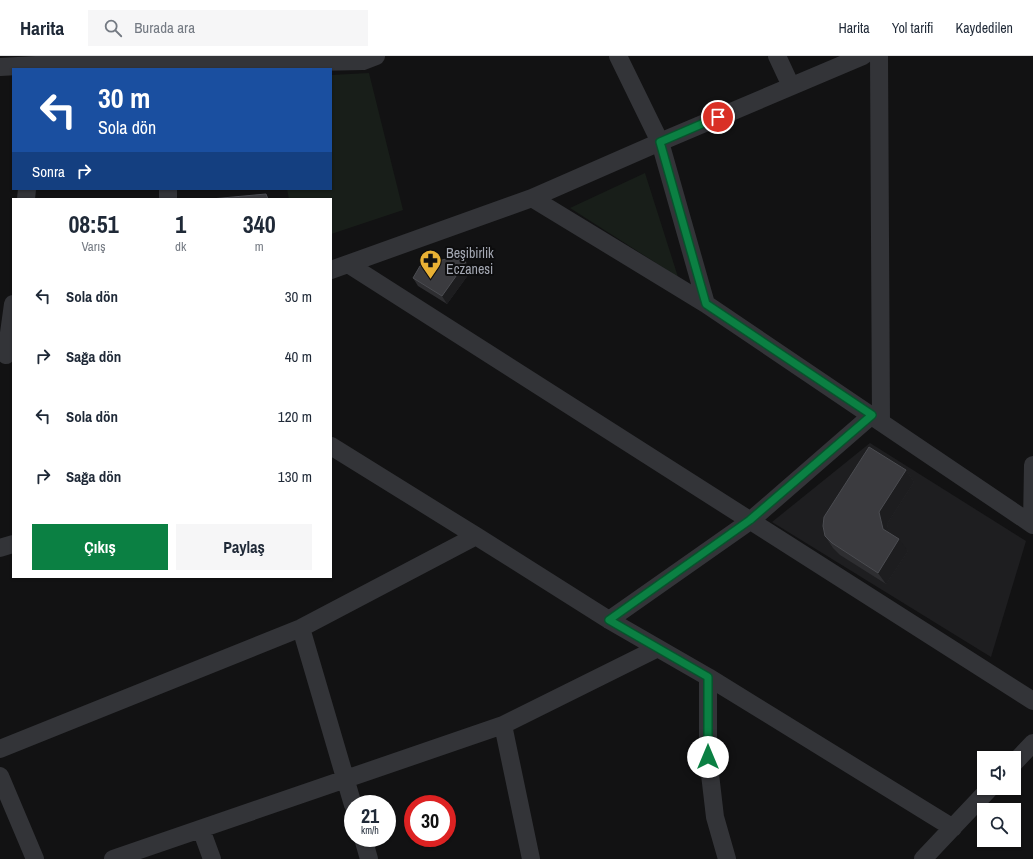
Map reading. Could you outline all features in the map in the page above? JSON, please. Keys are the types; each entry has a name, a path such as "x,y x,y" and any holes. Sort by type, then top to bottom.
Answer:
{"street":[{"path":"0,67 36,63 363,61 376,56"},
{"path":"618,56 660,142 706,304"},
{"path":"777,56 791,86"},
{"path":"332,270 532,198 863,56"},
{"path":"876,418 879,56"},
{"path":"532,198 706,304 1032,524"},
{"path":"348,264 1033,700"},
{"path":"6,355 12,311"},
{"path":"609,620 750,520 876,418"},
{"path":"332,448 476,536 609,620 708,677 953,828"},
{"path":"1032,524 1033,465"},
{"path":"0,749 301,628 476,536"},
{"path":"0,548 12,544"},
{"path":"301,628 350,795"},
{"path":"113,859 503,725 658,648"},
{"path":"708,677 708,757 715,817 727,859"},
{"path":"503,725 531,859"},
{"path":"1021,756 1033,743"},
{"path":"0,776 35,859"},
{"path":"923,859 984,795"},
{"path":"201,829 212,859"},
{"path":"366,847 369,859"}],"shaded area":[{"path":"369,73 403,210 332,234 332,198 289,198 287,190 332,190 332,75"},
{"path":"645,173 678,277 570,208"},
{"path":"870,443 1026,541 991,657 772,522"}],"building":[{"path":"266,194 268,198 222,198"},
{"path":"457,256 466,262 442,296 413,278 420,266"},
{"path":"869,447 906,470 879,512 883,529 899,539 878,573 832,543 825,536 823,526 824,517"}],"place":[{"name":"Beşibirlik Eczanesi","path":"431,280"}],"route":[{"path":"708,757 708,677 609,620 750,520 872,415 706,304 660,142 718,117"}]}
